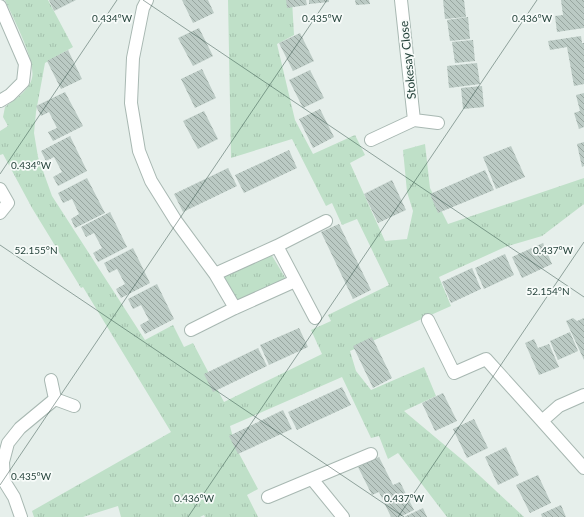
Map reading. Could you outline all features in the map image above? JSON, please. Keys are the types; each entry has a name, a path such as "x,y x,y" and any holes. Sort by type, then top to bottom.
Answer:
{"street":[{"path":"147,0 133,58 131,103 139,151 151,181 176,221 215,274 235,308"},
{"name":"Stokesay Close","path":"401,0 414,120"},
{"path":"0,6 25,64 23,82 10,96 0,101"},
{"path":"371,140 414,120 438,123"},
{"path":"0,189 8,203 0,213"},
{"path":"215,274 277,246 326,221"},
{"path":"277,246 315,318"},
{"path":"191,330 295,281"},
{"path":"428,320 454,373 486,360 584,468"},
{"path":"51,380 55,399"},
{"path":"542,422 559,406 584,395"},
{"path":"55,399 74,406"},
{"path":"21,517 14,497 4,481 3,462 8,443 20,428 55,399"},
{"path":"268,497 371,454"},
{"path":"312,479 343,517"}],"green space":[{"path":"5,0 48,0 73,47 45,63 36,112 34,133 38,157 52,196 145,340 173,325 184,347 193,343 224,402 322,354 311,330 331,321 328,315 389,285 357,219 342,225 332,203 326,206 292,139 231,158 228,0 292,0 294,35 277,44 295,120 313,154 355,135 365,155 350,163 385,241 407,239 413,211 407,192 403,150 425,144 430,188 448,224 584,178 584,204 542,236 505,247 439,277 451,306 350,351 356,371 371,390 424,367 436,396 404,411 466,463 524,517 447,517 398,453 388,459 379,436 371,438 342,377 230,426 235,446 258,489 247,495 258,517 205,517 204,515 200,517 121,517 118,506 83,517 34,517 32,511 171,432 83,287 81,288 32,208 3,154 0,155 0,131 8,126 3,117 5,107 21,95 28,87 32,78 31,61 23,39"},
{"path":"271,254 286,279 236,302 220,276"}],"building":[{"path":"49,0 76,0 54,11"},
{"path":"182,0 208,0 214,13 193,23"},
{"path":"286,0 306,0 307,5 287,8"},
{"path":"309,0 329,0 329,2 309,4"},
{"path":"355,0 369,0 370,4 356,5"},
{"path":"443,0 464,0 466,17 445,19"},
{"path":"561,0 584,0 584,28 557,32 555,16 563,15"},
{"path":"468,17 470,39 450,41 447,20"},
{"path":"199,28 213,56 193,66 178,38"},
{"path":"300,33 314,61 293,71 279,43"},
{"path":"581,36 582,43 584,43 584,84 574,86 567,47 550,50 548,41"},
{"path":"473,40 475,61 455,63 452,42"},
{"path":"68,50 82,79 61,89 47,61"},
{"path":"477,63 480,84 449,88 447,66"},
{"path":"202,69 216,98 195,108 181,79"},
{"path":"310,70 324,98 303,108 289,80"},
{"path":"482,86 484,107 463,109 461,88"},
{"path":"65,92 83,126 53,141 48,132 57,128 49,112 41,116 36,106"},
{"path":"584,93 584,127 579,129 574,113 580,111 576,95"},
{"path":"320,109 334,137 313,148 299,119"},
{"path":"204,111 218,139 198,149 183,121"},
{"path":"70,136 87,171 58,186 53,177 62,172 54,157 46,161 41,151"},
{"path":"584,142 584,166 582,167 577,144"},
{"path":"511,146 525,177 496,189 483,157"},
{"path":"289,150 297,168 244,193 235,175"},
{"path":"228,168 237,186 183,212 174,194"},
{"path":"485,170 494,190 438,213 430,194"},
{"path":"87,178 105,213 75,228 71,219 79,214 72,199 63,203 58,193"},
{"path":"392,180 406,210 378,223 364,194"},
{"path":"110,212 127,247 98,262 93,253 102,248 94,233 86,237 81,227"},
{"path":"339,224 371,290 353,299 321,232"},
{"path":"543,243 552,264 522,278 512,257"},
{"path":"133,248 150,283 121,298 116,289 125,284 117,269 109,273 104,263"},
{"path":"505,254 514,275 484,289 475,268"},
{"path":"472,268 481,289 451,303 442,282"},
{"path":"157,284 174,319 145,334 140,325 149,320 141,305 133,309 128,299"},
{"path":"573,318 577,321 584,318 584,360 566,321"},
{"path":"299,328 308,347 269,365 260,345"},
{"path":"570,332 578,351 558,360 550,341"},
{"path":"372,337 392,378 373,388 353,346"},
{"path":"534,339 538,348 549,344 559,367 539,375 525,343"},
{"path":"258,348 267,366 213,392 204,374"},
{"path":"342,387 351,405 297,430 288,412"},
{"path":"443,393 457,421 435,431 422,403"},
{"path":"283,410 292,429 238,454 229,436"},
{"path":"474,419 488,448 467,458 453,429"},
{"path":"506,447 519,475 498,485 485,457"},
{"path":"379,457 393,485 400,482 414,510 400,517 391,517 379,492 372,495 358,467"},
{"path":"538,475 551,503 530,513 516,485"},
{"path":"561,505 566,517 542,517 541,514"},
{"path":"423,508 427,517 404,517"}]}
